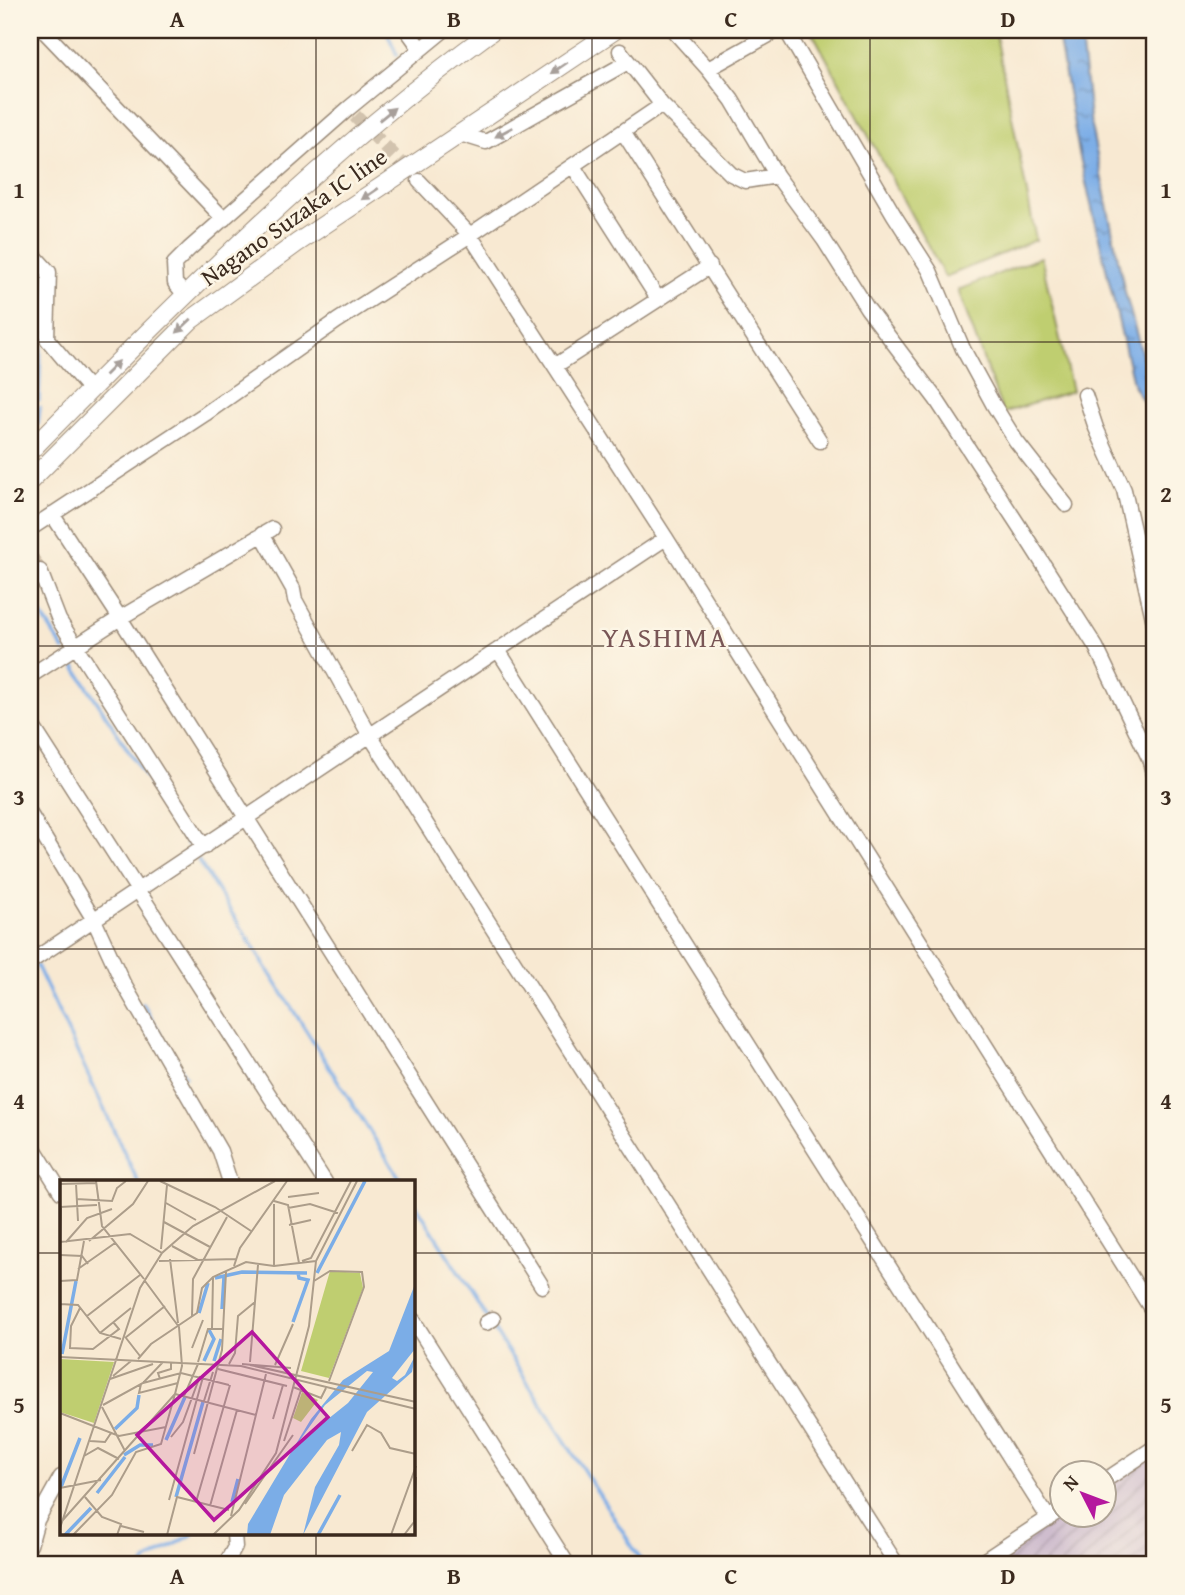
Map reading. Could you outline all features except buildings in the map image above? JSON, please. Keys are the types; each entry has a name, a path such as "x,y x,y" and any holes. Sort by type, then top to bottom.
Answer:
{"main road":[{"name":"Nagano Suzaka IC line","path":"30,451 185,295 295,190 493,30"},
{"name":"Nagano Suzaka IC line","path":"30,481 191,320 298,243 615,30"}],"street":[{"path":"43,30 224,219"},
{"path":"407,30 420,48"},
{"path":"185,295 174,283 174,264 420,48 444,30"},
{"path":"673,30 732,100 777,176 824,240 867,308 936,399 1096,647 1149,758 1155,781"},
{"path":"708,69 778,30"},
{"path":"786,30 894,215 930,271 963,349 993,404 1016,441 1066,505"},
{"path":"460,134 486,142 624,56 662,105 731,174 746,181 777,176"},
{"path":"30,530 205,414 337,321 662,105"},
{"path":"623,132 820,441"},
{"path":"573,166 658,299"},
{"path":"419,181 470,235 666,538 1155,1315"},
{"path":"30,251 50,272 47,339 90,390"},
{"path":"555,366 710,266"},
{"path":"1085,395 1096,428 1124,490 1155,627"},
{"path":"52,514 542,1286"},
{"path":"30,676 120,618 267,531 293,589 295,600 369,734 897,1565"},
{"path":"30,962 666,538"},
{"path":"40,571 69,652 204,847"},
{"path":"498,650 1048,1517"},
{"path":"30,722 324,1180"},
{"path":"30,814 94,920 123,983 220,1151 229,1180"},
{"path":"30,1142 60,1190"},
{"path":"415,1323 568,1565"},
{"path":"1118,1472 1155,1447"},
{"path":"30,1545 37,1520 60,1479"},
{"path":"977,1565 1048,1520"},
{"path":"225,1565 235,1547 234,1536"}],"shaded area":[{"path":"1155,1452 1155,1565 984,1565 1048,1523 1048,1528 1118,1528 1118,1476"}],"green space":[{"path":"811,30 995,30 1036,240 945,277"},
{"path":"1041,257 1072,391 1003,413 958,290"}],"water":[{"path":"1057,30 1080,30 1091,126 1124,288 1150,384 1155,390 1155,419 1134,387 1079,153"}],"waterway":[{"path":"386,30 397,55"},
{"path":"39,401 41,340"},
{"path":"38,424 40,407"},
{"path":"30,597 64,650"},
{"path":"68,656 189,846"},
{"path":"30,793 64,857"},
{"path":"198,860 401,1180"},
{"path":"30,947 31,951"},
{"path":"37,966 137,1180"},
{"path":"143,1004 185,1076"},
{"path":"415,1203 487,1318"},
{"path":"491,1325 644,1565"},
{"path":"144,1565 190,1536"}],"tunnel":[{"path":"355,116 413,175"},
{"path":"30,555 40,571"}],"district":[{"name":"YASHIMA","path":"665,637"}]}
